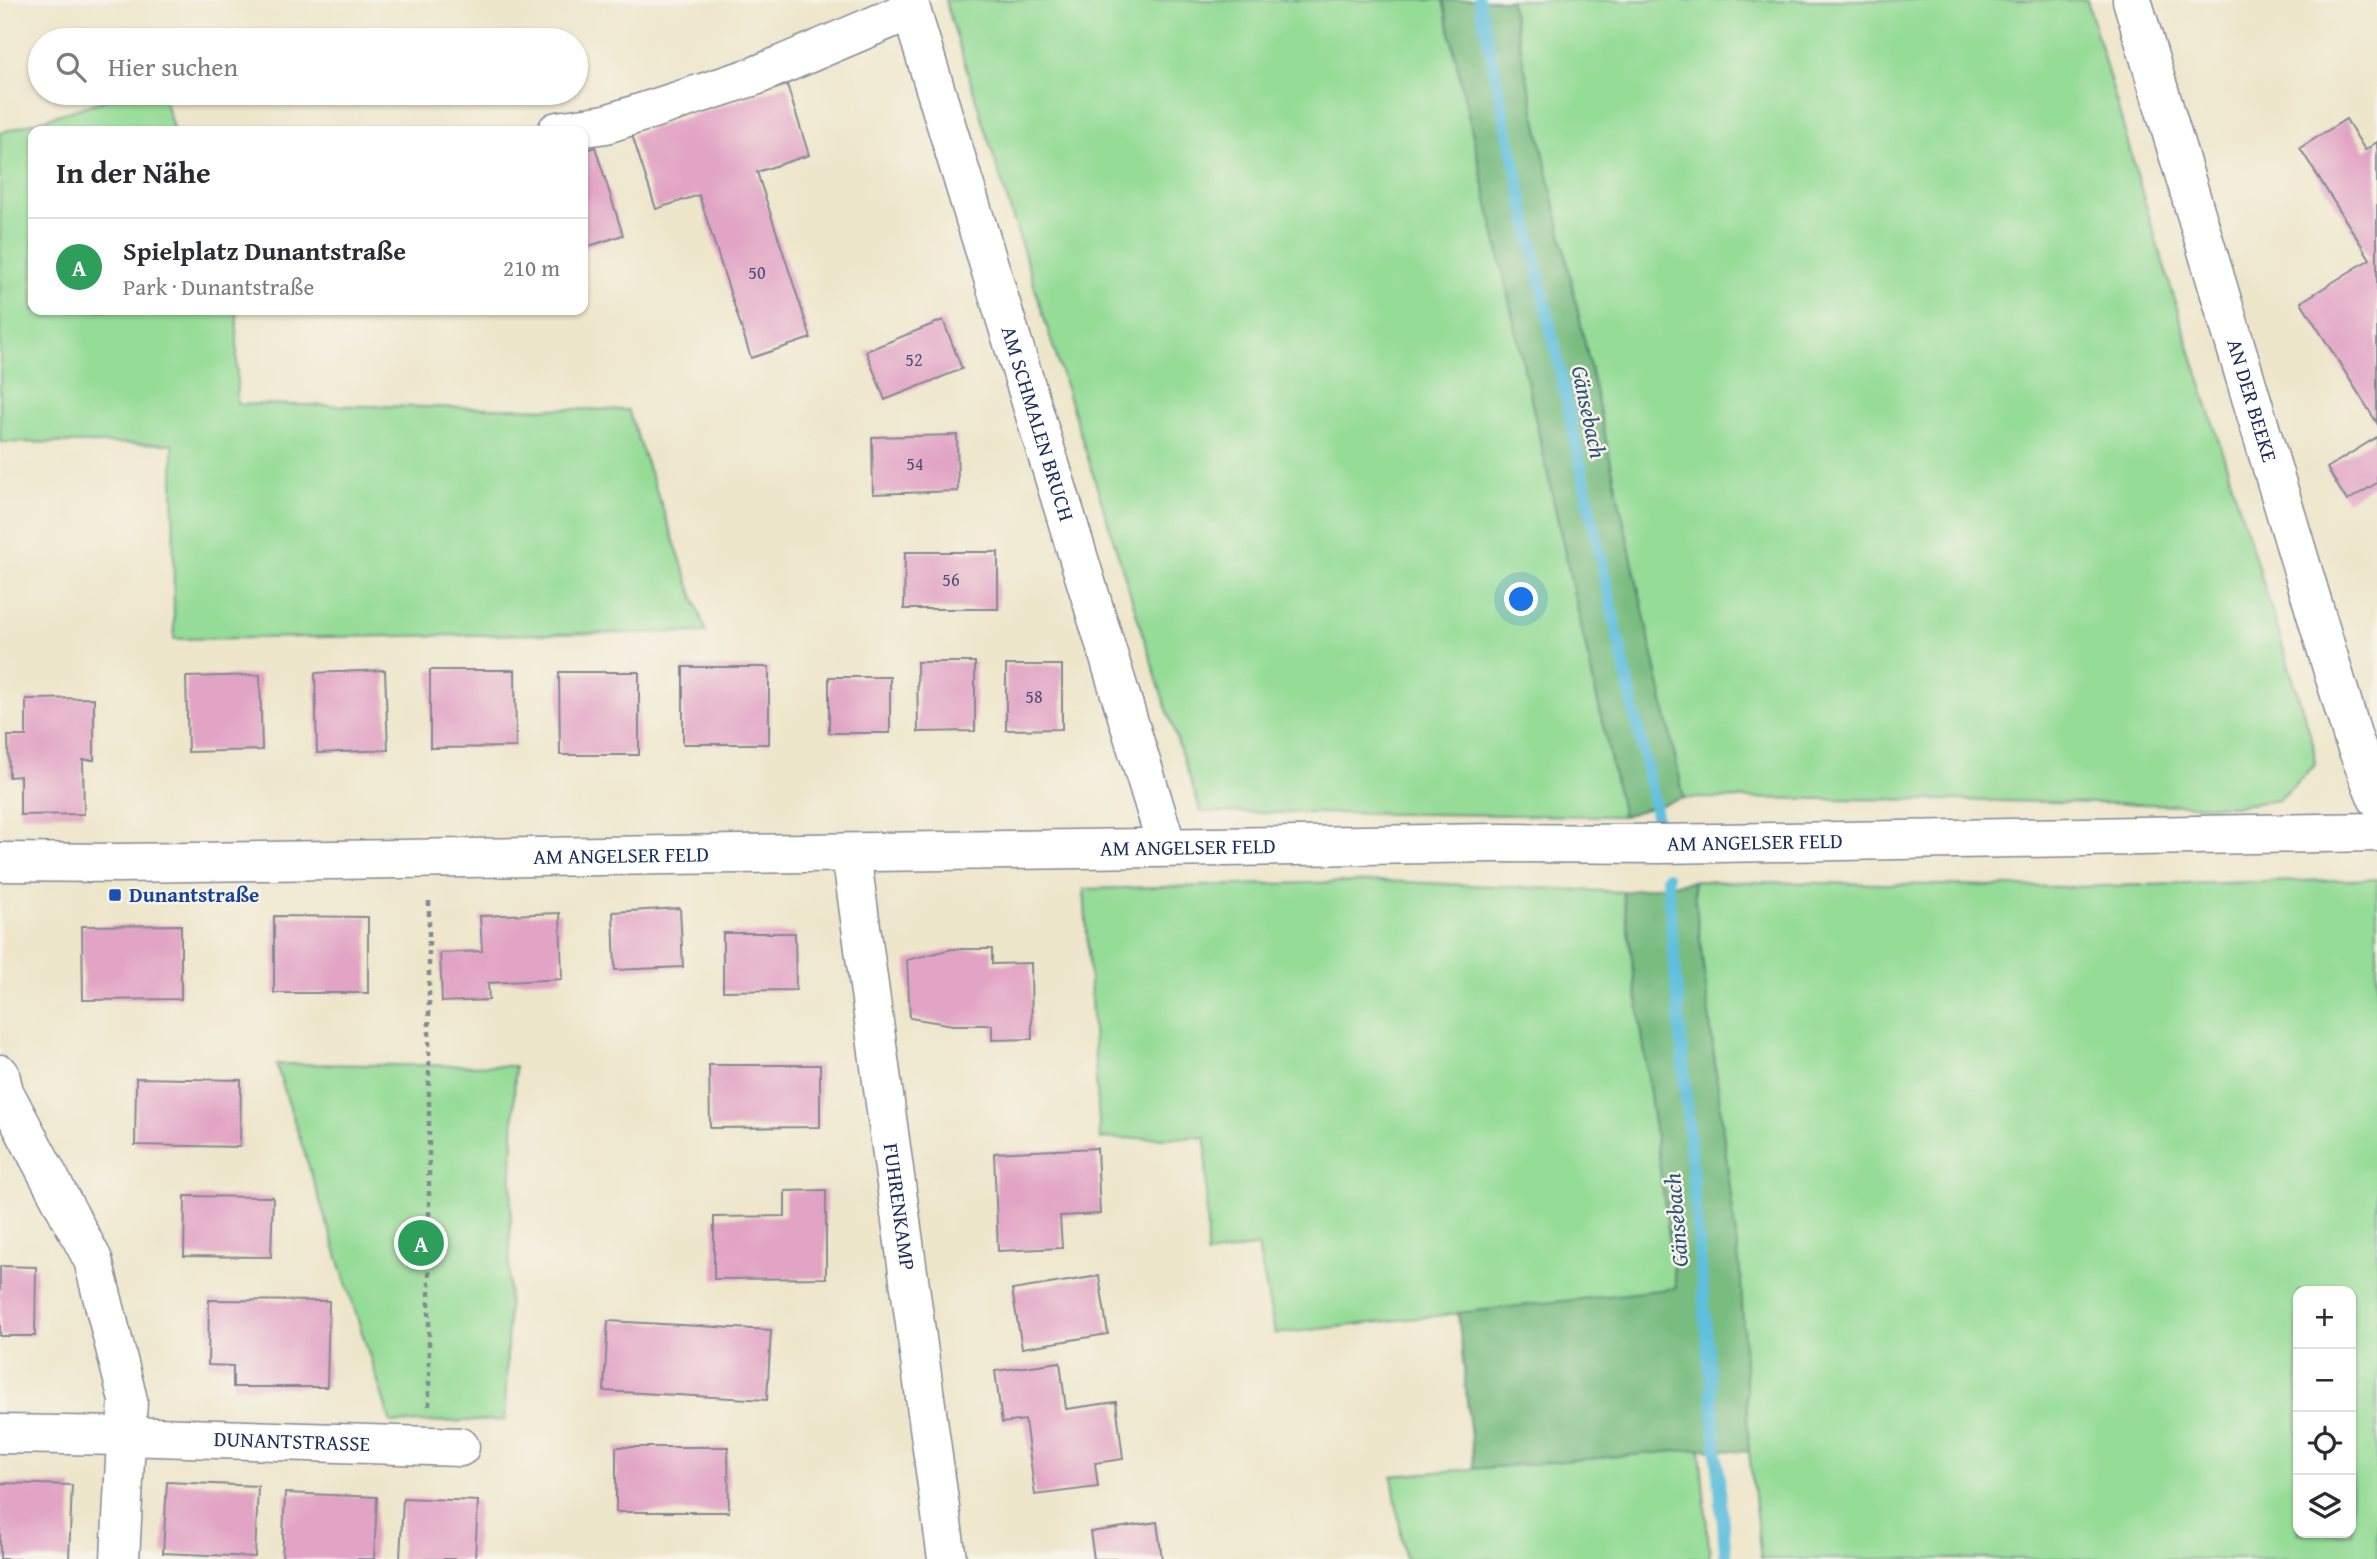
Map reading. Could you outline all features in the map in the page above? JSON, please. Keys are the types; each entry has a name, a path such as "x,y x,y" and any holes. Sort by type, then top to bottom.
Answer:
{"street":[{"name":"AN DER BEEKE","path":"2132,0 2353,738 2377,798"},
{"path":"588,127 606,124 755,76 910,5"},
{"name":"AM SCHMALEN BRUCH","path":"910,5 1167,847"},
{"name":"AM ANGELSER FELD","path":"0,862 119,863 1494,843 1660,844 2377,832"},
{"name":"FUHRENKAMP","path":"851,853 947,1559"},
{"path":"0,1073 4,1092 93,1260 128,1400 120,1559"},
{"name":"DUNANTSTRASSE","path":"0,1434 444,1446"}],"path":[{"path":"429,857 444,1446"}],"green space":[{"path":"945,0 1443,0 1623,816 1201,812 1159,686"},
{"path":"1443,0 1510,0 1684,798 1623,816"},
{"path":"1510,0 2087,0 2152,227 2313,743 2315,765 2279,800 2233,806 1684,798"},
{"path":"90,105 166,105 172,126 28,126 28,315 237,315 237,404 628,410 706,632 174,639 173,444 0,442 0,133"},
{"path":"2377,879 2377,1559 1761,1559 1749,1452 1741,1280 1693,881 2066,887"},
{"path":"1384,881 1623,892 1676,1289 1275,1334 1258,1246 1207,1255 1206,1137 1100,1139 1084,889"},
{"path":"1693,881 1741,1280 1749,1452 1700,1449 1474,1469 1458,1313 1676,1288 1623,892"},
{"path":"276,1064 515,1066 505,1420 391,1423"},
{"path":"1700,1449 1710,1559 1405,1559 1392,1476"}],"building":[{"path":"787,85 809,155 757,172 811,338 751,358 699,195 656,209 632,135"},
{"path":"2346,119 2365,150 2377,142 2377,423 2301,302 2370,259 2300,148"},
{"path":"595,147 623,235 588,246 588,149"},
{"path":"943,320 962,369 885,400 866,351"},
{"path":"957,435 958,491 873,494 872,437"},
{"path":"2377,437 2377,483 2347,501 2327,468"},
{"path":"905,552 998,552 998,609 904,609"},
{"path":"917,662 975,662 975,731 918,732"},
{"path":"1006,665 1062,665 1062,729 1006,730"},
{"path":"683,667 769,667 769,744 683,744"},
{"path":"385,670 388,750 317,753 315,673"},
{"path":"430,670 515,670 516,747 430,748"},
{"path":"559,672 639,672 639,755 560,755"},
{"path":"260,675 262,750 188,752 186,677"},
{"path":"829,677 890,677 890,733 829,733"},
{"path":"94,698 94,760 83,760 84,814 20,815 20,776 9,777 8,736 26,736 26,699"},
{"path":"680,908 683,967 615,970 613,912"},
{"path":"560,913 562,979 488,983 489,1000 442,1002 440,953 482,951 480,916"},
{"path":"274,916 368,917 368,993 274,993"},
{"path":"181,925 181,999 83,1000 82,926"},
{"path":"723,933 795,933 796,990 723,991"},
{"path":"952,949 992,949 992,964 1031,963 1032,1039 992,1040 992,1025 953,1025 910,1018 907,960"},
{"path":"709,1065 820,1065 820,1127 710,1128"},
{"path":"136,1078 241,1080 240,1147 135,1145"},
{"path":"1097,1148 1100,1214 1060,1216 1062,1248 998,1251 994,1153"},
{"path":"826,1190 826,1278 714,1279 714,1217 785,1216 785,1191"},
{"path":"185,1196 273,1197 271,1257 184,1256"},
{"path":"0,1266 36,1267 35,1336 0,1336"},
{"path":"1099,1276 1108,1334 1022,1348 1012,1290"},
{"path":"209,1300 329,1301 327,1387 233,1387 233,1366 208,1365"},
{"path":"608,1321 771,1330 767,1400 604,1391"},
{"path":"1060,1362 1066,1409 1116,1402 1123,1459 1095,1463 1098,1487 1035,1495 1025,1420 1002,1423 995,1371"},
{"path":"616,1447 728,1447 729,1512 616,1512"},
{"path":"167,1482 258,1486 255,1557 163,1553"},
{"path":"0,1483 72,1485 69,1559 0,1559"},
{"path":"285,1493 377,1497 374,1559 282,1559"},
{"path":"403,1498 478,1501 475,1559 400,1559"},
{"path":"1157,1522 1162,1559 1094,1559 1090,1532"}],"waterway":[{"name":"Gänsebach","path":"1479,0 1659,834"},
{"name":"Gänsebach","path":"1667,877 1726,1559"}],"place":[{"name":"Dunantstraße","path":"115,895"},
{"name":"Spielplatz Dunantstraße","path":"421,1243"}]}
